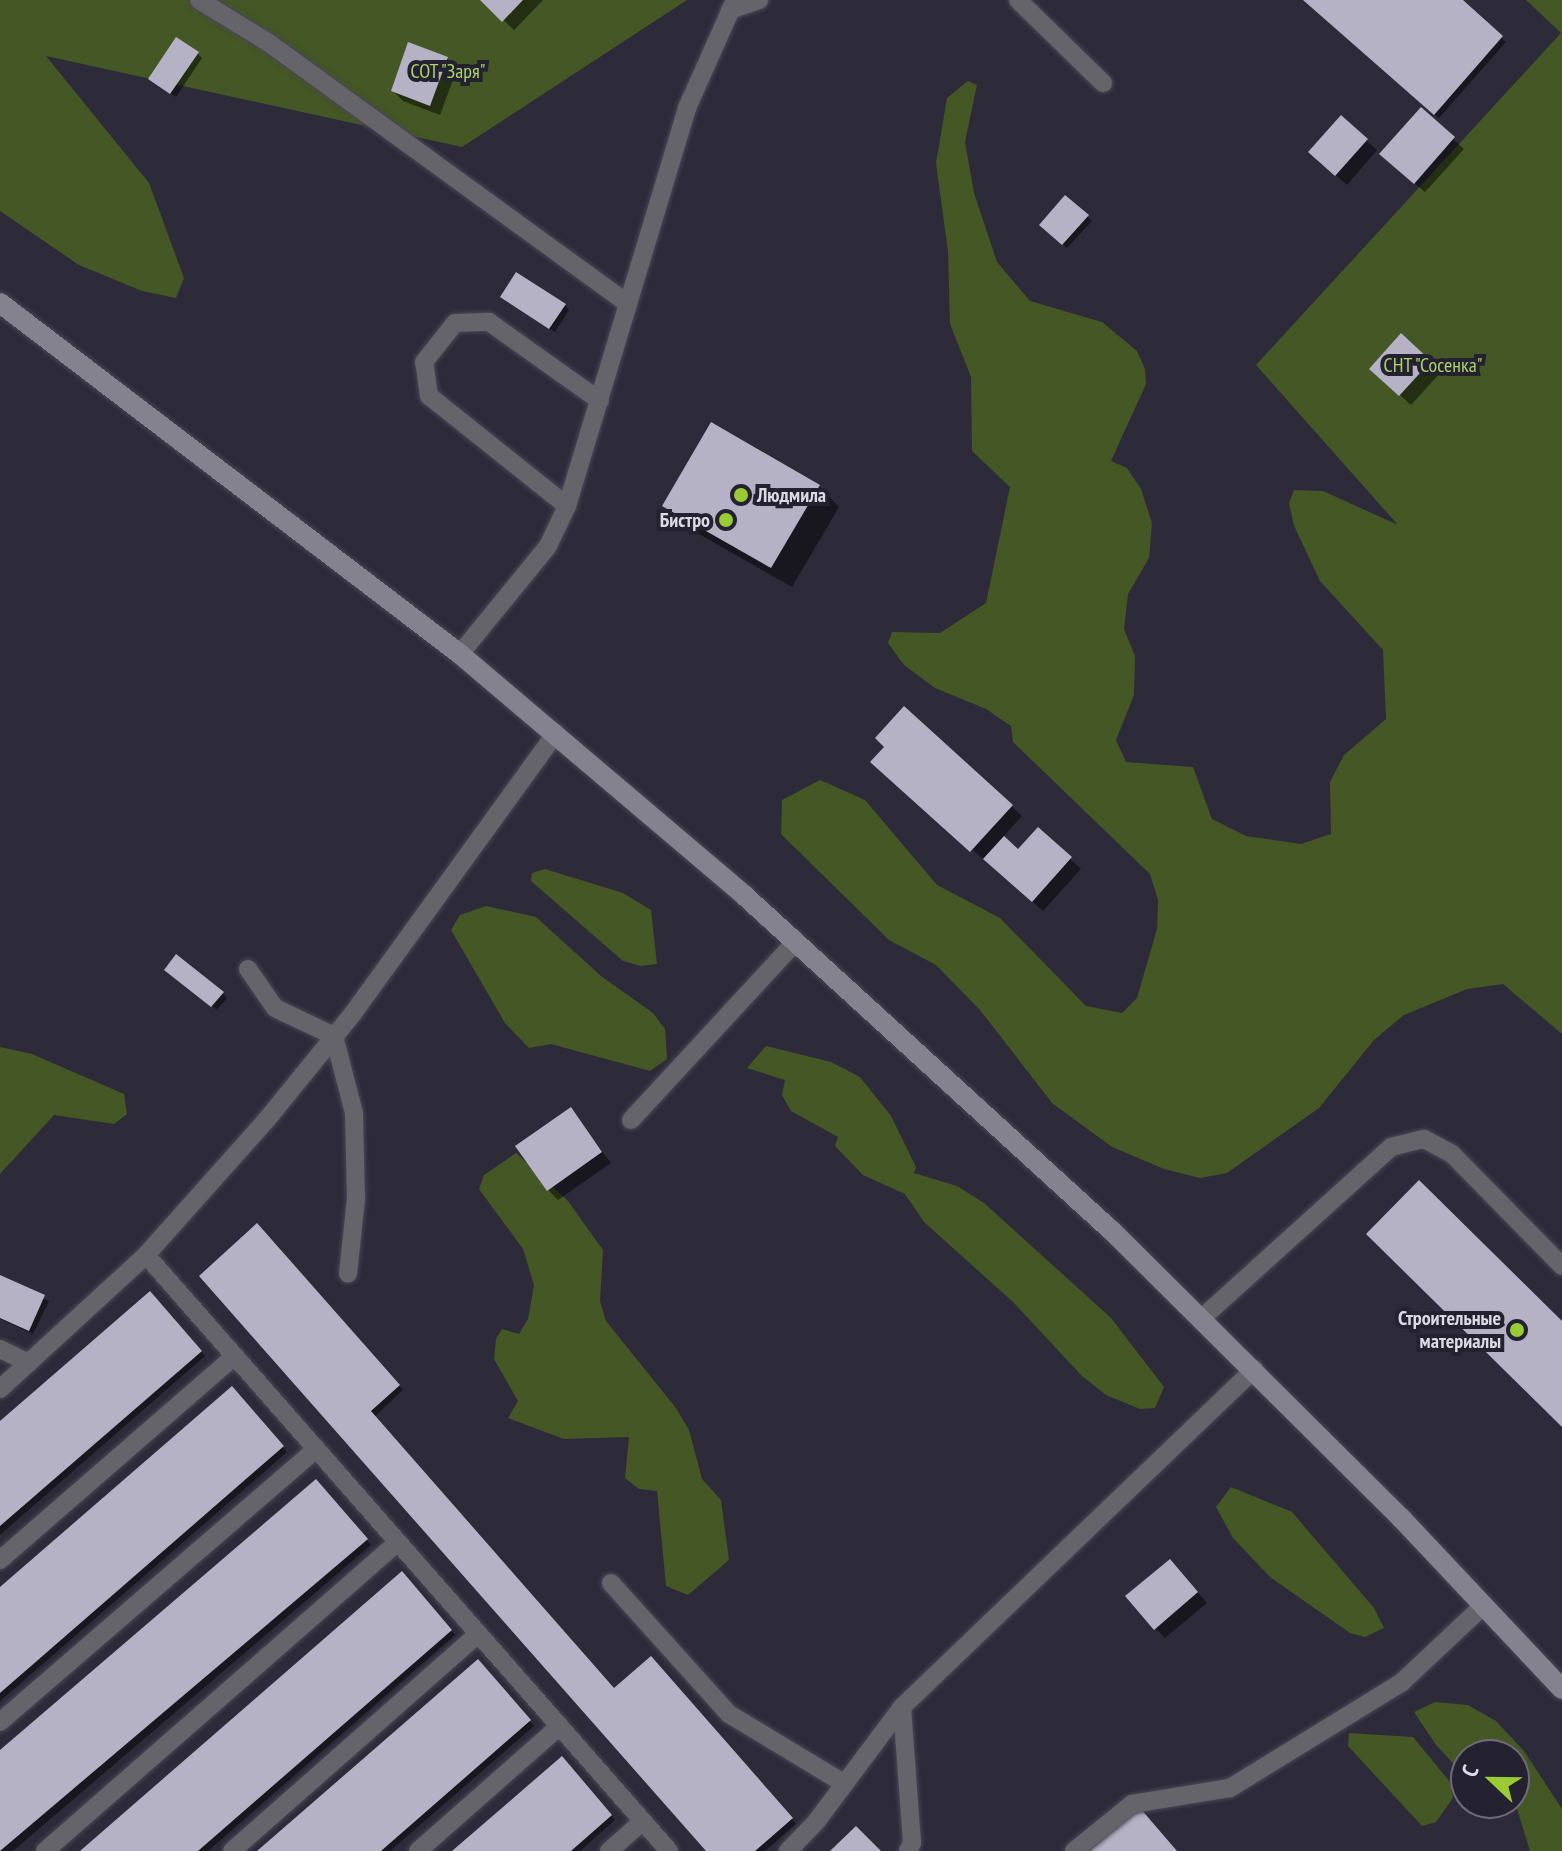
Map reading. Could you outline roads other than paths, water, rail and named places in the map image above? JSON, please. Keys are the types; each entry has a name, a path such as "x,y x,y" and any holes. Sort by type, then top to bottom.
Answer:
{"main road":[{"path":"0,303 460,654 796,941 1202,1318 1562,1689"}],"lane":[{"path":"199,0 269,43 626,302"},
{"path":"460,654 548,546 567,506 600,401 626,302 687,108 733,5 759,0"},
{"path":"1018,0 1103,83"},
{"path":"567,506 429,396 424,362 455,323 489,322 600,401"},
{"path":"0,1389 146,1255 334,1036 556,733"},
{"path":"631,1120 796,941"},
{"path":"248,969 275,1008 334,1036"},
{"path":"334,1036 354,1113 356,1199 348,1274"},
{"path":"1202,1318 1391,1147 1424,1139 1452,1154 1562,1266"},
{"path":"146,1255 669,1851"},
{"path":"0,1349 29,1363"},
{"path":"0,1560 235,1356"},
{"path":"788,1851 845,1784 902,1707 1254,1369"},
{"path":"0,1722 316,1449"},
{"path":"45,1851 398,1542"},
{"path":"611,1583 729,1714 845,1784"},
{"path":"1074,1851 1132,1804 1230,1788 1401,1683 1483,1606"},
{"path":"232,1851 478,1634"},
{"path":"902,1707 912,1843 908,1851"},
{"path":"418,1851 560,1726"},
{"path":"609,1851 643,1821"}],"place":[{"name":"Людмила","path":"741,495"},
{"name":"Бистро","path":"726,520"},
{"name":"Строительные материалы","path":"1517,1330"}],"park label":[{"name":"СОТ \"Заря\"","path":"448,71"},
{"name":"СНТ \"Сосенка\"","path":"1433,365"}]}
